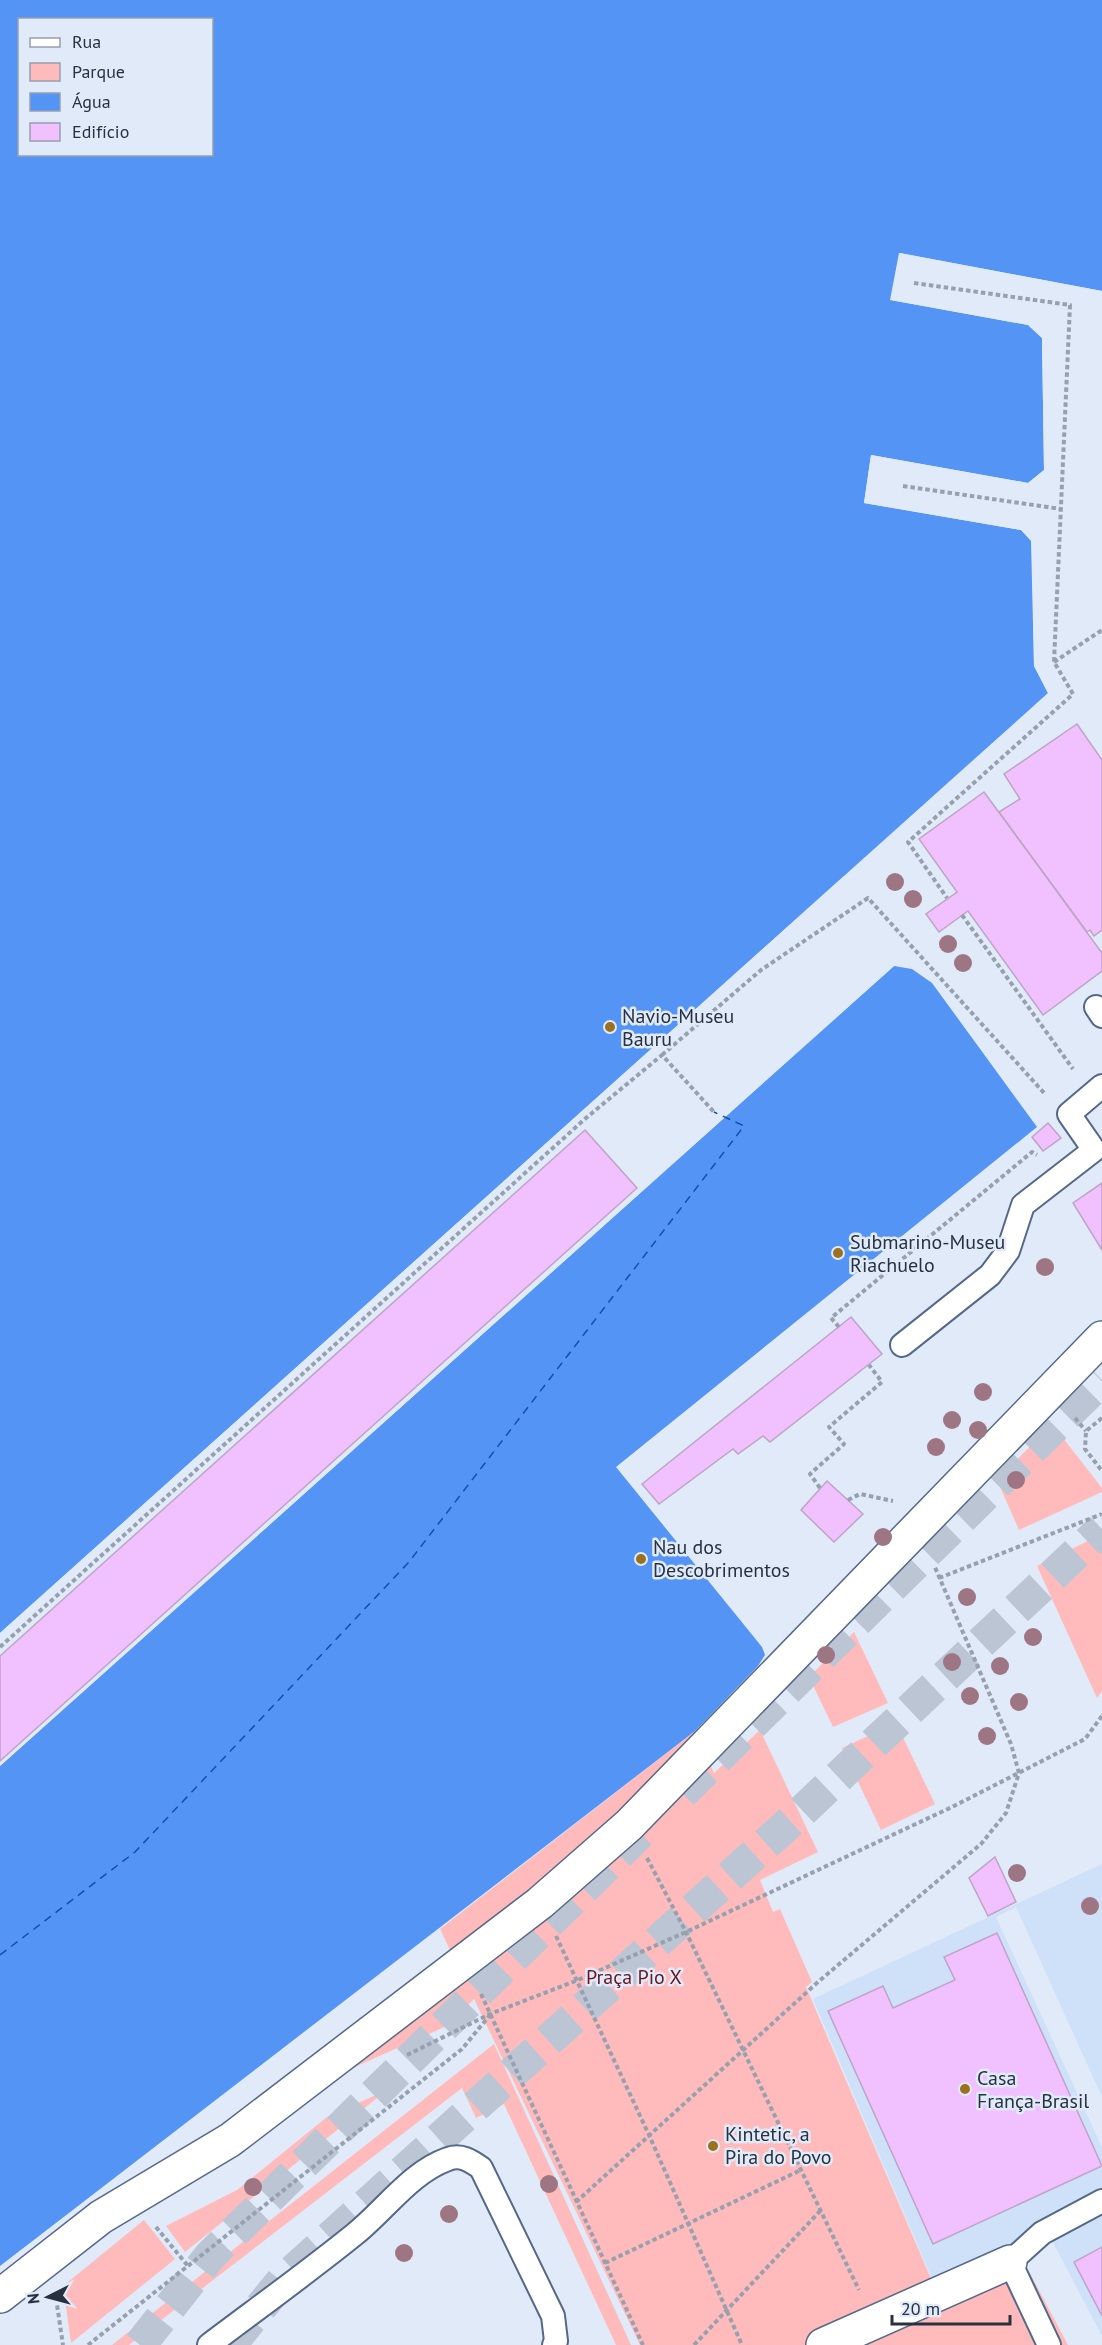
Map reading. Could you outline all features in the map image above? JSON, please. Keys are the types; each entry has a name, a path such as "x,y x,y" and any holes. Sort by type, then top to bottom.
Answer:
{"street":[{"path":"0,2296 101,2217 230,2140 540,1904 629,1826 1102,1338"},
{"path":"823,2345 1010,2262"}],"lane":[{"path":"902,1345 990,1275 1008,1251 1023,1206 1094,1150 1069,1114 1097,1090"},
{"path":"209,2345 357,2232 424,2172 449,2158 457,2157 468,2159 481,2168 553,2316 556,2341 554,2345"},
{"path":"1049,2345 1010,2262 1042,2233 1102,2201"}],"path":[{"path":"914,283 1070,305 1054,662 1073,694 908,842 947,898"},
{"path":"903,486 1061,510"},
{"path":"1054,662 1102,630"},
{"path":"0,1647 586,1118 761,970 868,898 1050,1102"},
{"path":"962,915 1097,1090"},
{"path":"662,1055 714,1112"},
{"path":"839,1327 831,1318 1032,1152 1040,1157"},
{"path":"820,1488 810,1474 844,1444 829,1427 882,1382 869,1365"},
{"path":"1102,1418 1086,1431 1085,1449 1102,1471"},
{"path":"939,1578 1102,1514"},
{"path":"576,2202 818,1982 981,1844 1006,1813 1019,1773 1011,1744 918,1528"},
{"path":"397,2060 490,2014 578,1980 686,1932 952,1808 1085,1739 1102,1716"},
{"path":"629,1826 686,1932 874,2322"},
{"path":"540,1904 578,1980 649,2135 742,2345"},
{"path":"466,1962 643,2345"},
{"path":"88,2345 462,2049 490,2014"},
{"path":"605,2263 801,2170"},
{"path":"132,2198 188,2266"},
{"path":"694,2345 821,2210"}],"shaded area":[{"name":"Casa França-Brasil","path":"1102,1864 1102,2097 1016,1907 996,1917 1102,2147 1102,2336 1045,2227 1015,2245 933,2281 813,1999"}],"green space":[{"path":"1052,1424 1102,1488 1102,1492 1019,1530 997,1480"},
{"path":"1102,1534 1102,1691 1097,1698 1037,1566"},
{"path":"854,1632 888,1703 833,1727 809,1677"},
{"path":"896,1723 935,1804 881,1830 842,1748"},
{"name":"Praça Pio X","path":"760,1730 818,1852 760,1880 773,1912 780,1909 812,1982 806,1987 932,2281 1015,2245 1068,2345 640,2345 474,1999 449,2025 330,2078 461,1973 440,1929 695,1731 714,1773"},
{"path":"494,2044 631,2345 616,2345 504,2104 476,2118 462,2088 129,2345 112,2345"},
{"path":"387,2090 185,2252 166,2226 237,2190 327,2117"},
{"path":"144,2220 175,2259 71,2343 63,2286"}],"water":[{"path":"0,0 1102,0 1102,291 900,253 891,300 1028,325 1042,338 1044,470 1028,483 871,455 864,503 1021,530 1032,541 1034,666 1048,693 0,1633"},
{"path":"894,966 912,969 932,983 1037,1127 616,1467 762,1647 765,1655 758,1666 695,1731 0,2266 0,1766"}],"pier":[{"path":"899,253 1102,291 1102,308 1099,306 1099,293 902,257 894,298 1029,322 1045,337 1046,472 1028,486 874,459 867,501 1022,527 1034,539 1037,665 1050,691 1048,693 1034,666 1031,541 1021,530 864,503 871,455 1028,483 1044,470 1042,338 1028,325 890,300"},
{"path":"843,877 844,880 0,1636 0,1633"},
{"path":"893,963 894,966 0,1766 0,1762"}],"building":[{"path":"1077,724 1102,760 1102,930 1094,936 1090,930 1087,932 999,812 1020,799 1004,774"},
{"path":"984,792 1102,953 1102,971 1043,1015 968,911 939,932 926,914 957,892 919,839"},
{"path":"1048,1123 1061,1138 1043,1151 1032,1137"},
{"path":"585,1130 637,1188 0,1761 0,1656"},
{"path":"1102,1183 1102,1250 1073,1203"},
{"path":"851,1317 882,1354 770,1442 763,1436 738,1454 733,1449 659,1504 642,1484"},
{"path":"827,1481 863,1514 834,1542 801,1510"},
{"path":"995,1857 1016,1902 988,1916 969,1878"},
{"name":"Casa França-Brasil","path":"997,1933 1102,2166 933,2244 828,2011 883,1986 893,2008 955,1980 944,1957"},
{"path":"1102,2247 1102,2316 1074,2262"}],"ferry route":[{"path":"0,1955 135,1852 409,1562 744,1126 714,1112"}],"tunnel":[{"path":"682,1793 1102,1380"},
{"path":"230,2345 282,2281 799,1814 1102,1529"},
{"path":"140,2345 210,2256 640,1833"}],"place":[{"name":"Navio-Museu Bauru","path":"610,1027"},
{"name":"Submarino-Museu Riachuelo","path":"838,1253"},
{"name":"Nau dos Descobrimentos","path":"641,1559"},
{"name":"Casa França-Brasil","path":"965,2089"},
{"name":"Kintetic, a Pira do Povo","path":"713,2146"}]}
